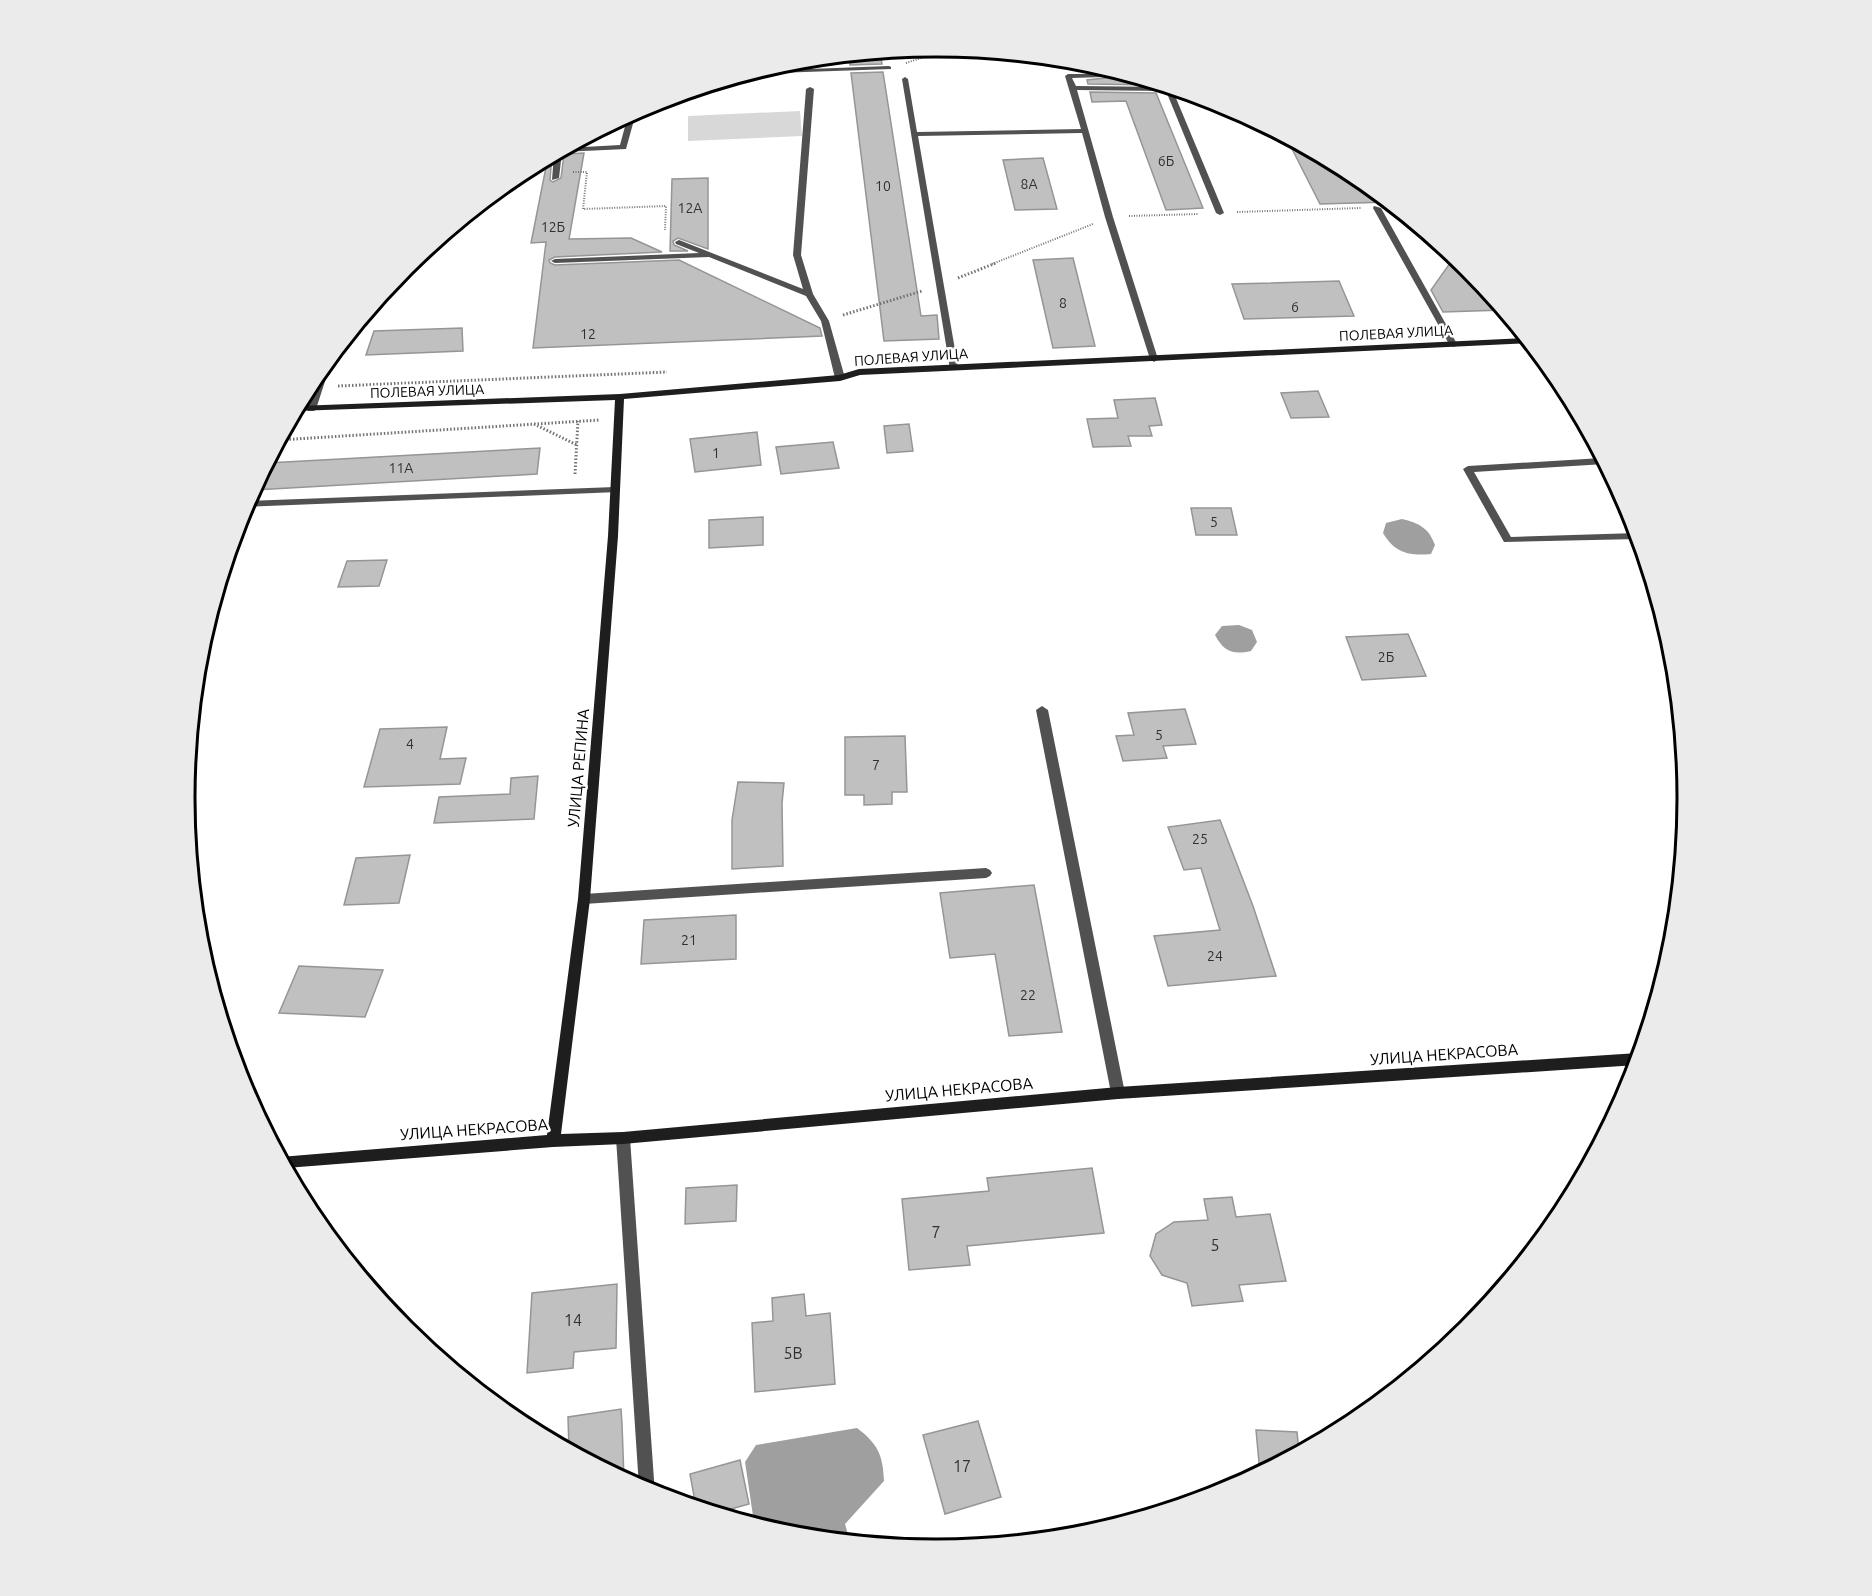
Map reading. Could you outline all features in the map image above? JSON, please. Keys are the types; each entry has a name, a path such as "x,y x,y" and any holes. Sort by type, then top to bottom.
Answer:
{"street":[{"name":"ПОЛЕВАЯ УЛИЦА","path":"305,409 620,397 840,378 859,372 1519,341"},
{"name":"УЛИЦА РЕПИНА","path":"553,1141 584,899 620,397"},
{"name":"УЛИЦА НЕКРАСОВА","path":"290,1161 553,1141 623,1138 1118,1093 1629,1060"}],"lane":[{"path":"785,72 889,68"},
{"path":"1098,75 1068,76 1154,359"},
{"path":"905,79 916,134 953,367"},
{"path":"1073,88 1150,89"},
{"path":"810,89 797,255 809,294 825,321 840,378"},
{"path":"1175,96 1220,213"},
{"path":"579,149 623,147 630,123"},
{"path":"916,134 1084,131"},
{"path":"555,178 558,161"},
{"path":"1377,208 1453,344"},
{"path":"679,242 809,294"},
{"path":"555,261 712,255"},
{"path":"311,409 318,390"},
{"path":"1596,461 1468,469 1508,540 1629,536"},
{"path":"256,504 615,490"},
{"path":"1042,710 1118,1093"},
{"path":"584,899 986,873"},
{"path":"623,1138 647,1481"}],"path":[{"path":"889,68 921,58"},
{"path":"576,151 573,172 587,172 583,209 666,206 665,243 679,242"},
{"path":"825,321 940,285 1109,217 1377,208"},
{"path":"287,439 619,419"},
{"path":"574,493 578,421"},
{"path":"533,424 577,445"}],"shaded area":[{"path":"800,111 802,136 688,141 688,116"},
{"path":"1402,519 1413,522 1430,534 1435,545 1431,554 1409,554 1392,545 1383,533 1386,523"},
{"path":"1239,625 1252,630 1257,642 1251,651 1239,653 1230,651 1215,635 1222,626"},
{"path":"857,1428 875,1445 881,1457 884,1481 845,1524 848,1534 753,1516 745,1462 756,1445"}],"building":[{"path":"881,60 882,64 850,65 850,62"},
{"path":"883,72 921,316 937,315 939,339 884,341 851,73"},
{"path":"1105,78 1137,85 1088,84 1087,80"},
{"path":"1090,92 1156,93 1203,208 1166,210 1126,101 1092,102"},
{"path":"1292,148 1348,182 1376,202 1320,204"},
{"path":"584,153 569,239 631,238 662,252 555,257 549,260 550,263 555,265 679,260 820,328 822,336 533,348 546,242 531,243 546,169 551,165 550,180 553,182 561,178 564,158 570,154"},
{"path":"1043,158 1057,209 1015,210 1003,160"},
{"path":"708,178 708,249 678,238 673,241 674,245 688,251 670,251 672,179"},
{"path":"1073,258 1095,346 1053,348 1033,260"},
{"path":"1449,264 1494,310 1443,312 1431,290"},
{"path":"1339,281 1354,316 1244,319 1232,284"},
{"path":"462,328 463,351 366,355 374,331"},
{"path":"1318,391 1329,417 1291,418 1281,393"},
{"path":"1155,398 1162,425 1149,426 1152,436 1128,436 1131,446 1093,447 1087,419 1118,418 1114,400"},
{"path":"909,424 913,451 887,453 884,426"},
{"path":"757,432 761,465 695,472 690,439"},
{"path":"833,442 839,468 781,474 776,447"},
{"path":"540,448 537,474 262,489 275,463"},
{"path":"1191,508 1231,508 1237,535 1196,535"},
{"path":"763,517 763,545 709,548 709,520"},
{"path":"387,560 379,586 338,587 347,561"},
{"path":"1408,634 1426,676 1362,680 1346,637"},
{"path":"1185,709 1196,744 1163,746 1167,758 1123,761 1116,736 1134,735 1128,713"},
{"path":"447,727 440,759 466,758 460,784 364,787 380,729"},
{"path":"905,736 907,792 892,792 892,804 864,805 864,795 845,795 845,737"},
{"path":"538,776 534,819 434,823 439,797 510,794 511,778"},
{"path":"738,782 784,783 783,866 732,869 732,820"},
{"path":"1220,820 1253,906 1276,976 1168,986 1154,936 1220,930 1201,868 1184,870 1168,827"},
{"path":"410,855 399,903 344,905 356,858"},
{"path":"1034,885 1062,1032 1009,1036 995,954 950,958 940,893"},
{"path":"736,915 736,959 641,964 644,920"},
{"path":"299,966 383,970 365,1017 279,1013"},
{"path":"1092,1168 1104,1233 967,1246 970,1265 909,1270 902,1199 989,1191 987,1178"},
{"path":"737,1185 736,1221 685,1224 686,1188"},
{"path":"1232,1197 1236,1217 1270,1214 1286,1281 1239,1285 1243,1301 1192,1306 1187,1283 1162,1275 1150,1256 1156,1234 1174,1222 1208,1220 1204,1199"},
{"path":"617,1284 616,1348 574,1352 573,1368 527,1373 532,1293"},
{"path":"804,1294 806,1316 830,1313 835,1384 755,1392 752,1323 773,1321 772,1298"},
{"path":"621,1409 624,1470 569,1442 568,1417"},
{"path":"978,1421 1001,1497 945,1514 923,1435"},
{"path":"1256,1430 1297,1432 1298,1444 1259,1465"},
{"path":"740,1460 749,1504 729,1510 694,1499 690,1474"}]}
